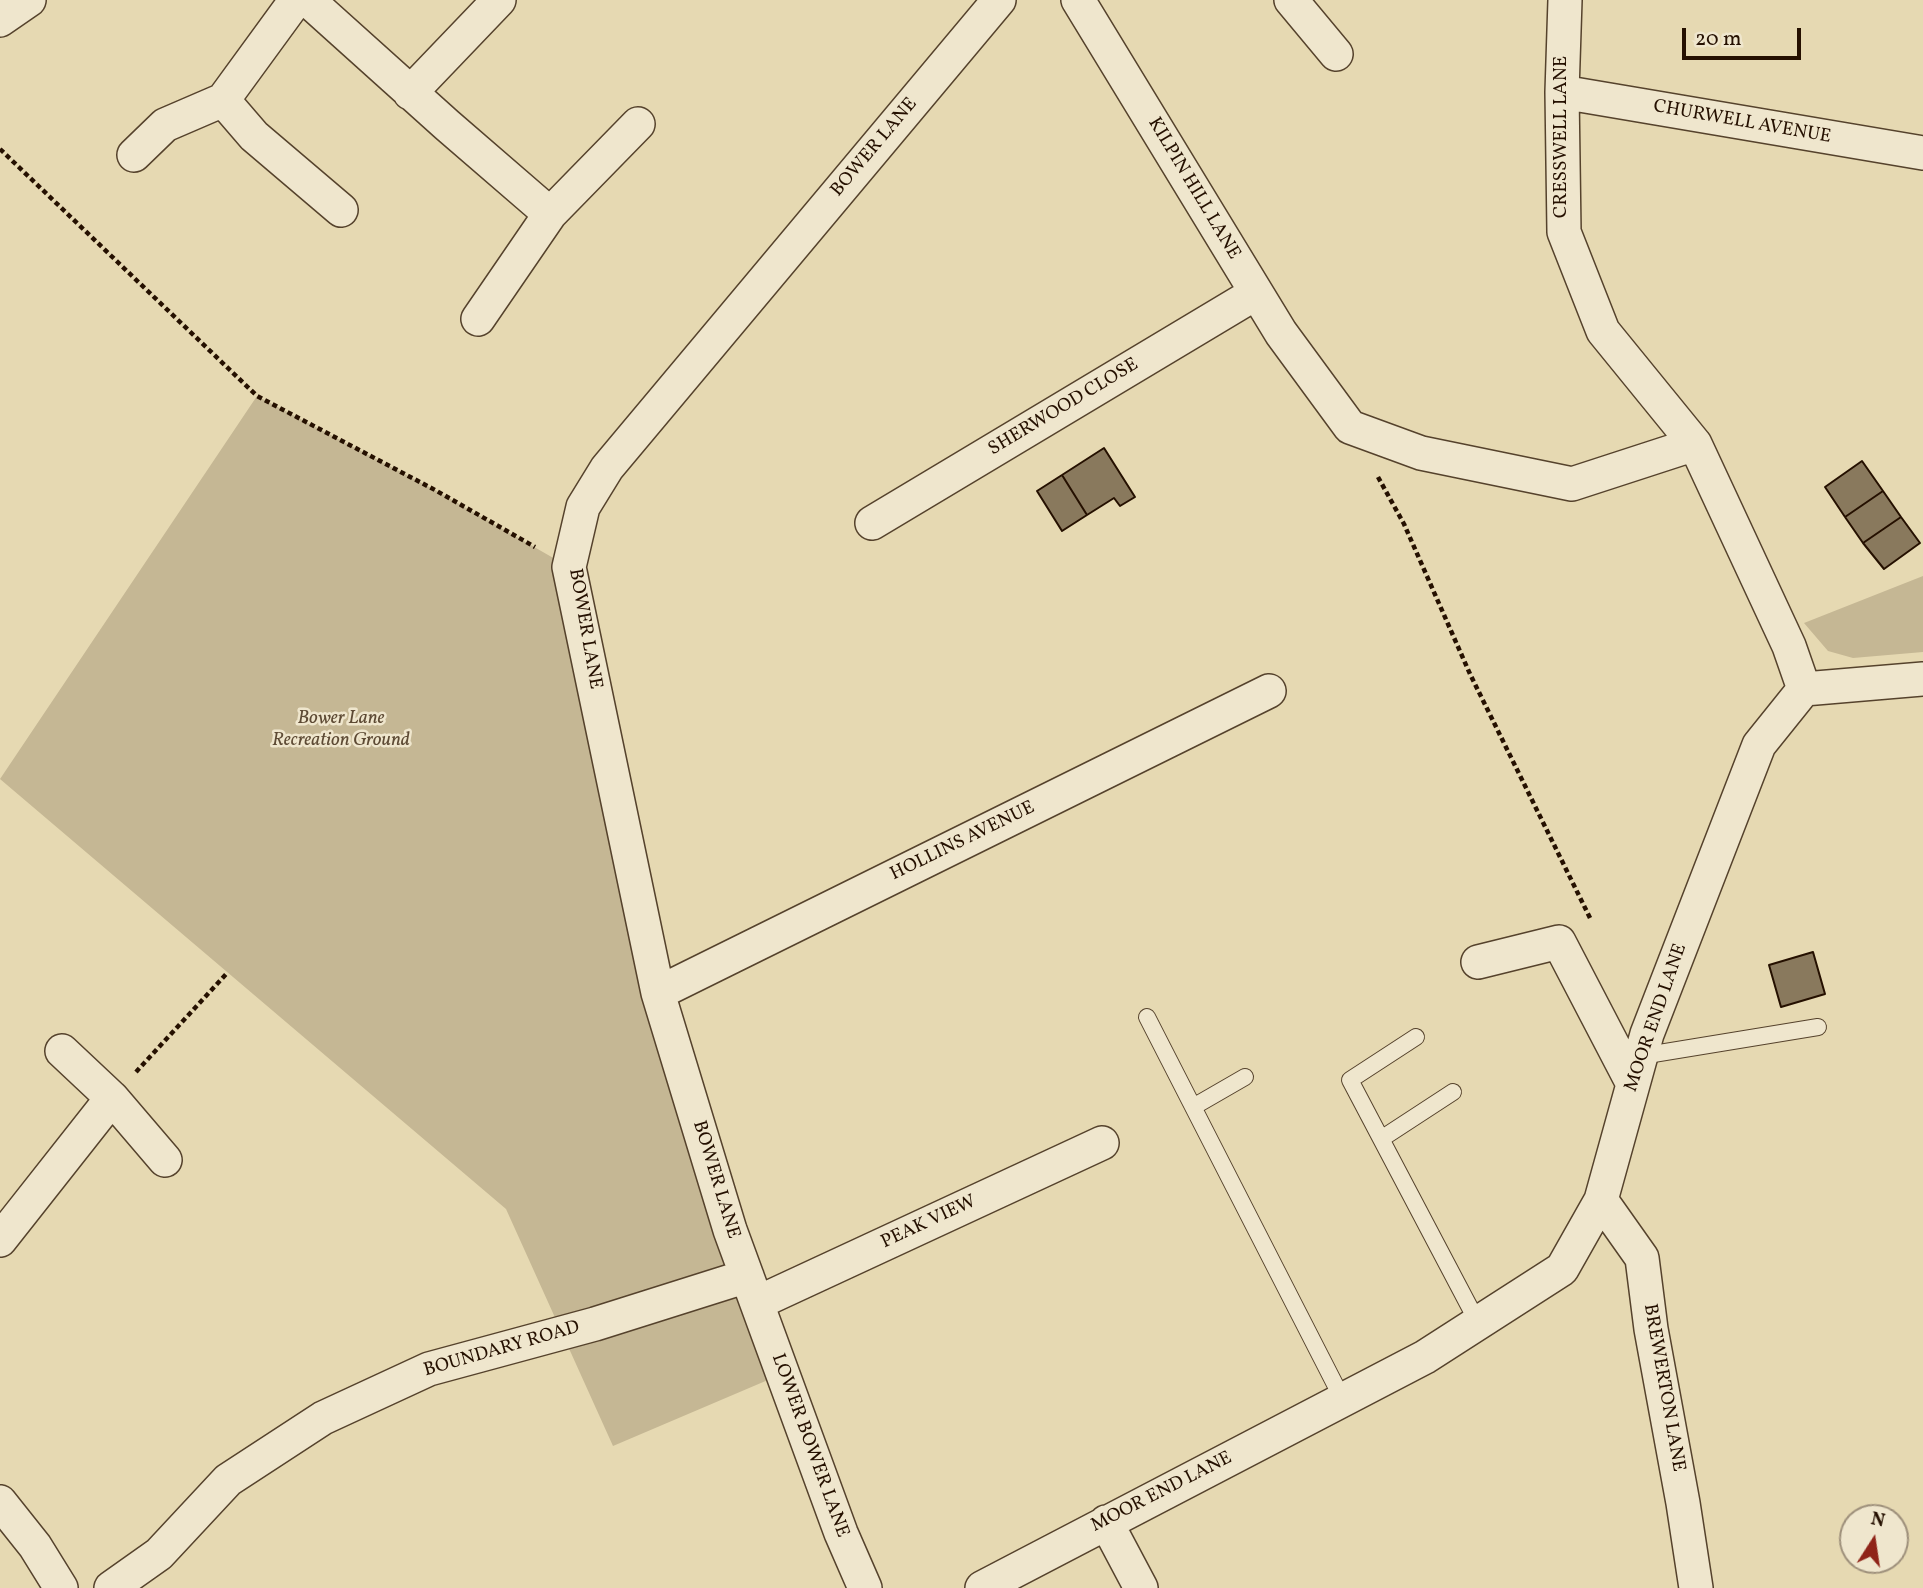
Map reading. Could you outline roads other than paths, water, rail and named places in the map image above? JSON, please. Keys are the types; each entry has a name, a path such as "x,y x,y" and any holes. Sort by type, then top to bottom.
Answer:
{"street":[{"path":"0,20 29,0"},
{"path":"134,155 165,125 223,100 296,0"},
{"path":"308,0 550,214"},
{"path":"410,93 499,0"},
{"name":"BOWER LANE","path":"752,1289 730,1230 658,993 569,567 583,507 607,468 999,0"},
{"name":"KILPIN HILL LANE","path":"1078,0 1281,333 1350,427 1421,453 1572,484 1695,444"},
{"path":"1291,0 1336,54"},
{"name":"CRESSWELL LANE","path":"1565,0 1562,92 1564,232 1603,331 1695,444 1789,646 1804,689"},
{"name":"CHURWELL AVENUE","path":"1562,92 1923,153"},
{"path":"223,100 254,136 341,210"},
{"path":"478,319 550,214 638,124"},
{"name":"SHERWOOD CLOSE","path":"872,523 1256,293"},
{"path":"1804,689 1923,679"},
{"name":"MOOR END LANE","path":"982,1588 1425,1357 1562,1269 1601,1200 1652,1021 1759,745 1804,689"},
{"name":"HOLLINS AVENUE","path":"658,993 1269,691"},
{"path":"1478,962 1559,942 1637,1070"},
{"path":"62,1051 112,1098 165,1160"},
{"path":"0,1240 112,1098"},
{"name":"PEAK VIEW","path":"752,1289 1102,1143"},
{"name":"BREWERTON LANE","path":"1601,1200 1642,1258 1651,1329 1696,1588"},
{"name":"BOUNDARY ROAD","path":"111,1588 159,1553 228,1480 323,1418 429,1369 595,1324 752,1289"},
{"name":"LOWER BOWER LANE","path":"752,1289 841,1533 865,1588"},
{"path":"0,1502 36,1546 61,1588"},
{"path":"1106,1522 1141,1588"}],"lane":[{"path":"1147,1017 1343,1400"},
{"path":"1637,1070 1818,1027"},
{"path":"1416,1037 1350,1080 1478,1323"},
{"path":"1193,1107 1245,1077"},
{"path":"1381,1139 1453,1092"}],"park label":[{"name":"Bower Lane Recreation Ground","path":"341,731"}]}
